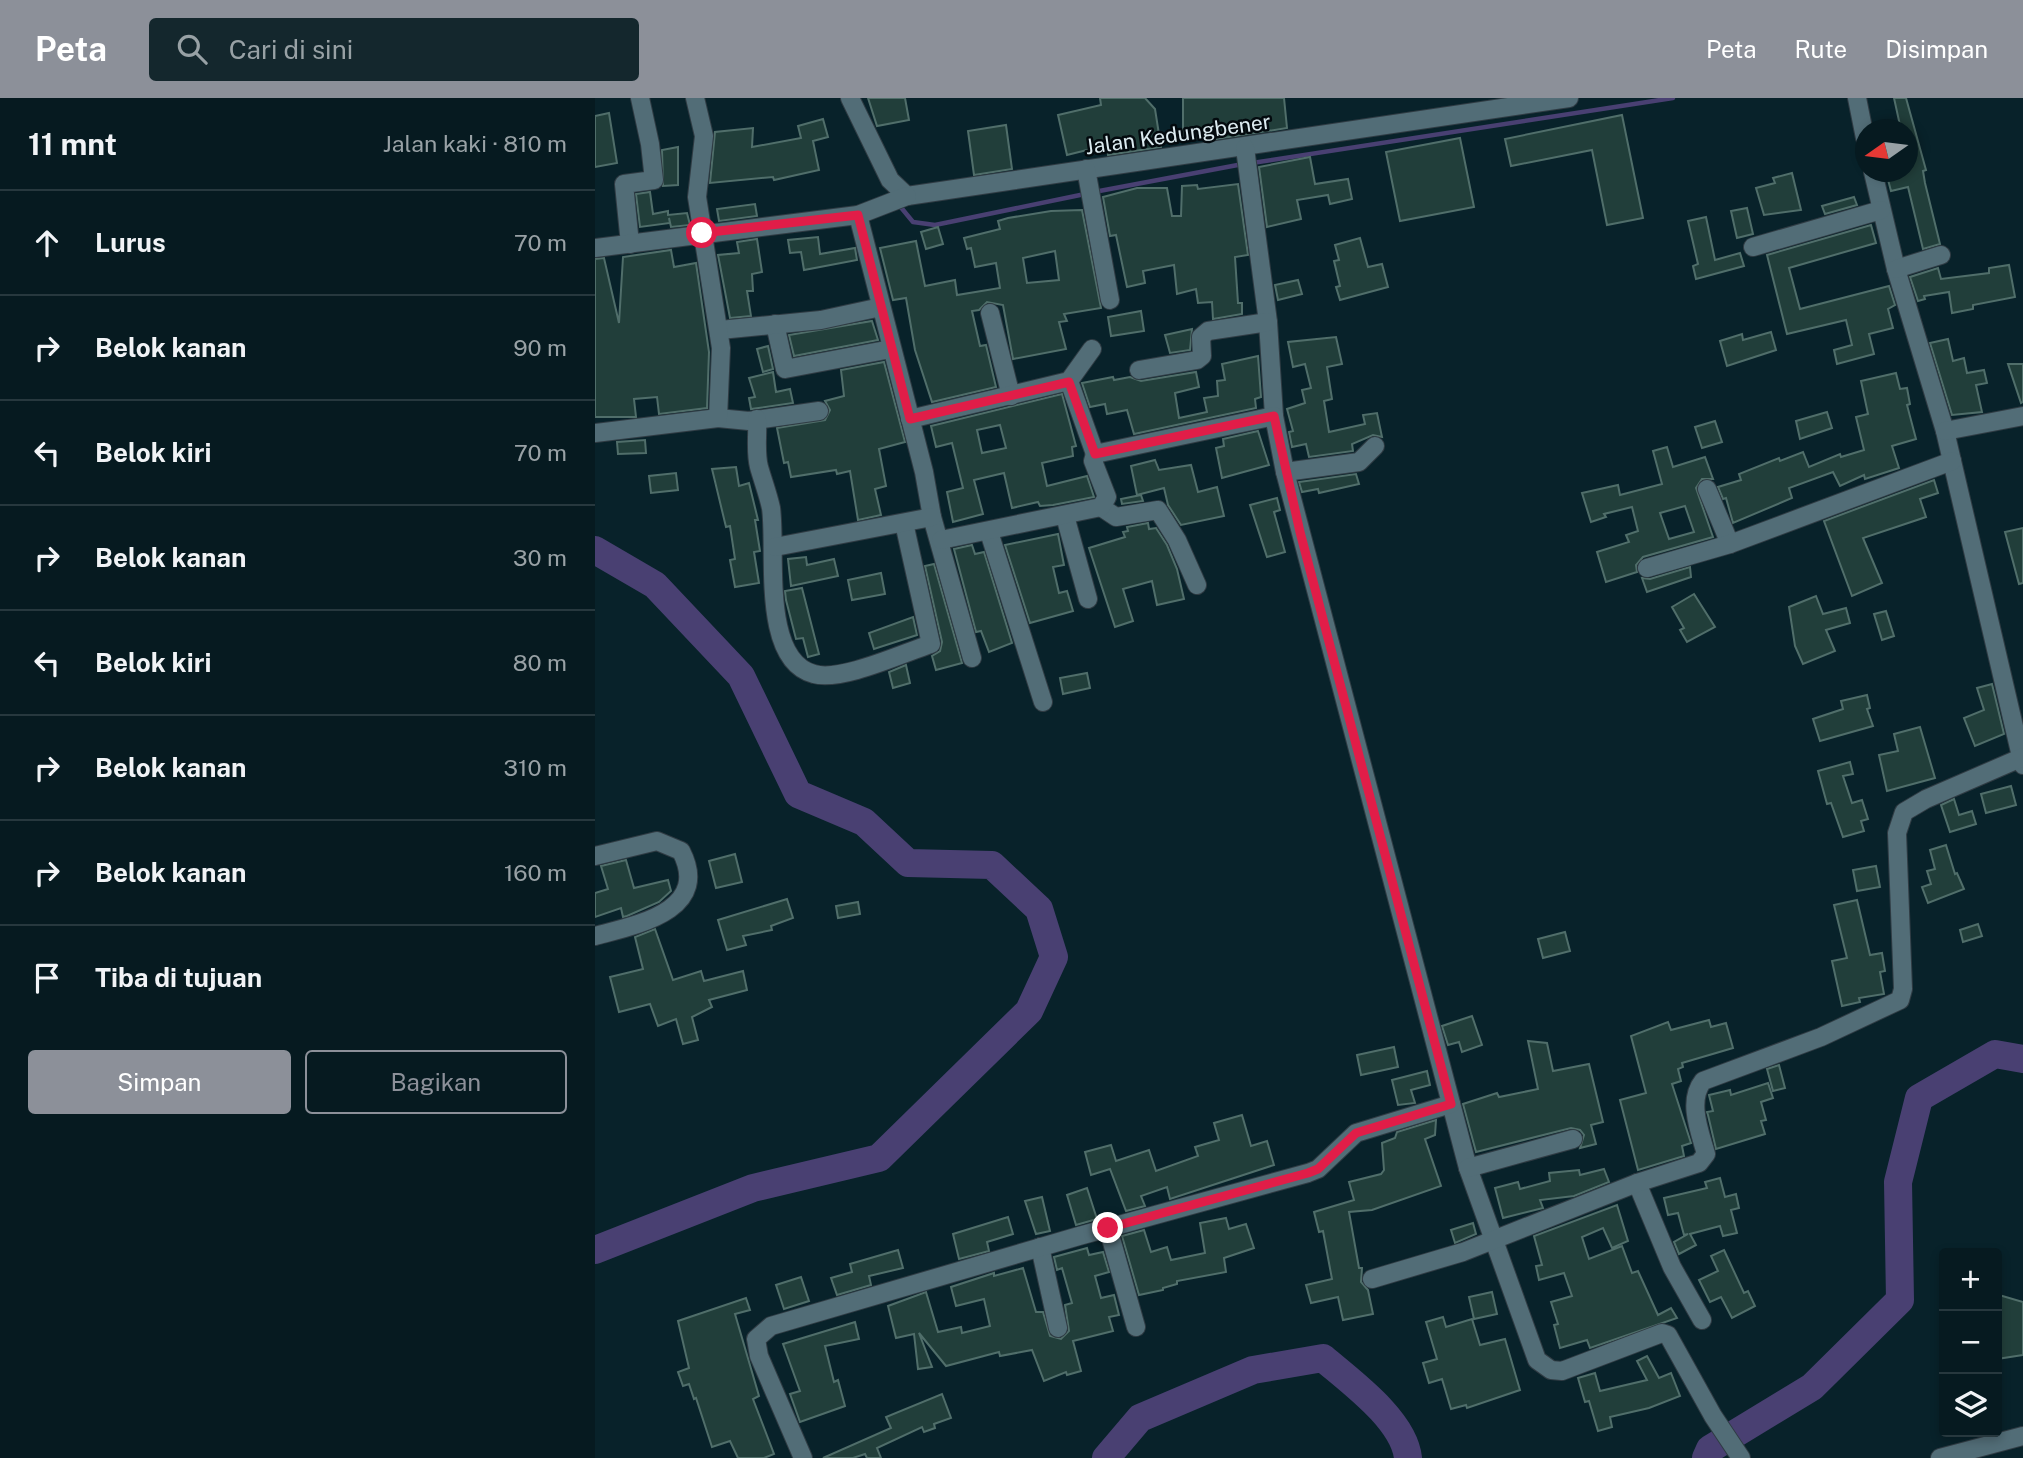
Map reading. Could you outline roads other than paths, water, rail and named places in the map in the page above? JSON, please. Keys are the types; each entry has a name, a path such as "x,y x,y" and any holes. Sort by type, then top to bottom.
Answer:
{"street":[{"path":"630,244 624,184 654,180 650,144 640,98"},
{"path":"695,98 704,136 697,188 702,233 720,330 718,418"},
{"path":"850,98 890,180 904,197"},
{"name":"Jalan Kedungbener","path":"595,247 858,215 904,197 1090,185 1245,151 1569,98"},
{"path":"1857,98 1861,119"},
{"path":"1245,151 1268,322 1274,416 1285,472 1468,1168 1537,1360 1544,1366 1562,1371 1665,1334 1740,1457"},
{"path":"1373,1279 1463,1252 1637,1183 1703,1160 1706,1154 1696,1112 1699,1086 1703,1080 1821,1037 1900,1000 1903,989 1899,821 1904,812 1926,799 2022,760 1945,431 1896,269 1875,182"},
{"path":"1090,185 1110,300"},
{"path":"1753,247 1881,211"},
{"path":"858,215 932,517 941,540 972,658"},
{"path":"1896,269 1941,255"},
{"path":"720,330 821,320 881,307"},
{"path":"990,313 1011,396"},
{"path":"1139,370 1197,360 1202,356 1201,337 1208,331 1268,322"},
{"path":"775,324 785,369 891,349"},
{"path":"910,419 1069,382 1093,349"},
{"path":"941,540 1101,507 1107,497 1069,382"},
{"path":"595,433 718,418 734,421 819,411"},
{"path":"1095,454 1274,416"},
{"path":"1945,431 2023,416"},
{"path":"757,419 757,455 771,507 775,547 773,611 784,644 796,664 811,674 842,673 931,644 904,523"},
{"path":"1285,472 1359,462 1375,446"},
{"path":"1647,568 1730,544 1952,461"},
{"path":"1707,489 1730,544"},
{"path":"1101,507 1116,517 1158,510 1177,540 1197,585"},
{"path":"1065,516 1088,599"},
{"path":"775,547 932,517"},
{"path":"989,532 1044,702"},
{"path":"595,856 657,841 681,851 689,875 687,890 680,900 656,919 595,936"},
{"path":"803,1458 759,1356 757,1339 771,1326 1040,1247 1308,1173 1318,1169 1356,1133 1451,1104"},
{"path":"1468,1168 1573,1139"},
{"path":"1637,1183 1672,1266 1702,1320"},
{"path":"1108,1228 1136,1327"},
{"path":"1040,1247 1058,1328"},
{"path":"1940,1458 2023,1436"}],"waterway":[{"path":"1252,163 1673,98"},
{"path":"1094,192 1243,164"},
{"path":"899,205 913,222 935,225 1085,194"},
{"path":"595,550 655,585 741,676 798,794 864,822 908,863 992,865 1039,909 1054,957 1029,1011 879,1158 753,1188 595,1250"},
{"path":"1706,1458 1710,1449 1812,1387 1900,1300 1898,1182 1919,1098 1995,1054 2023,1059"},
{"path":"1106,1458 1140,1418 1253,1370 1323,1358 1387,1416 1397,1430 1408,1458"}]}
